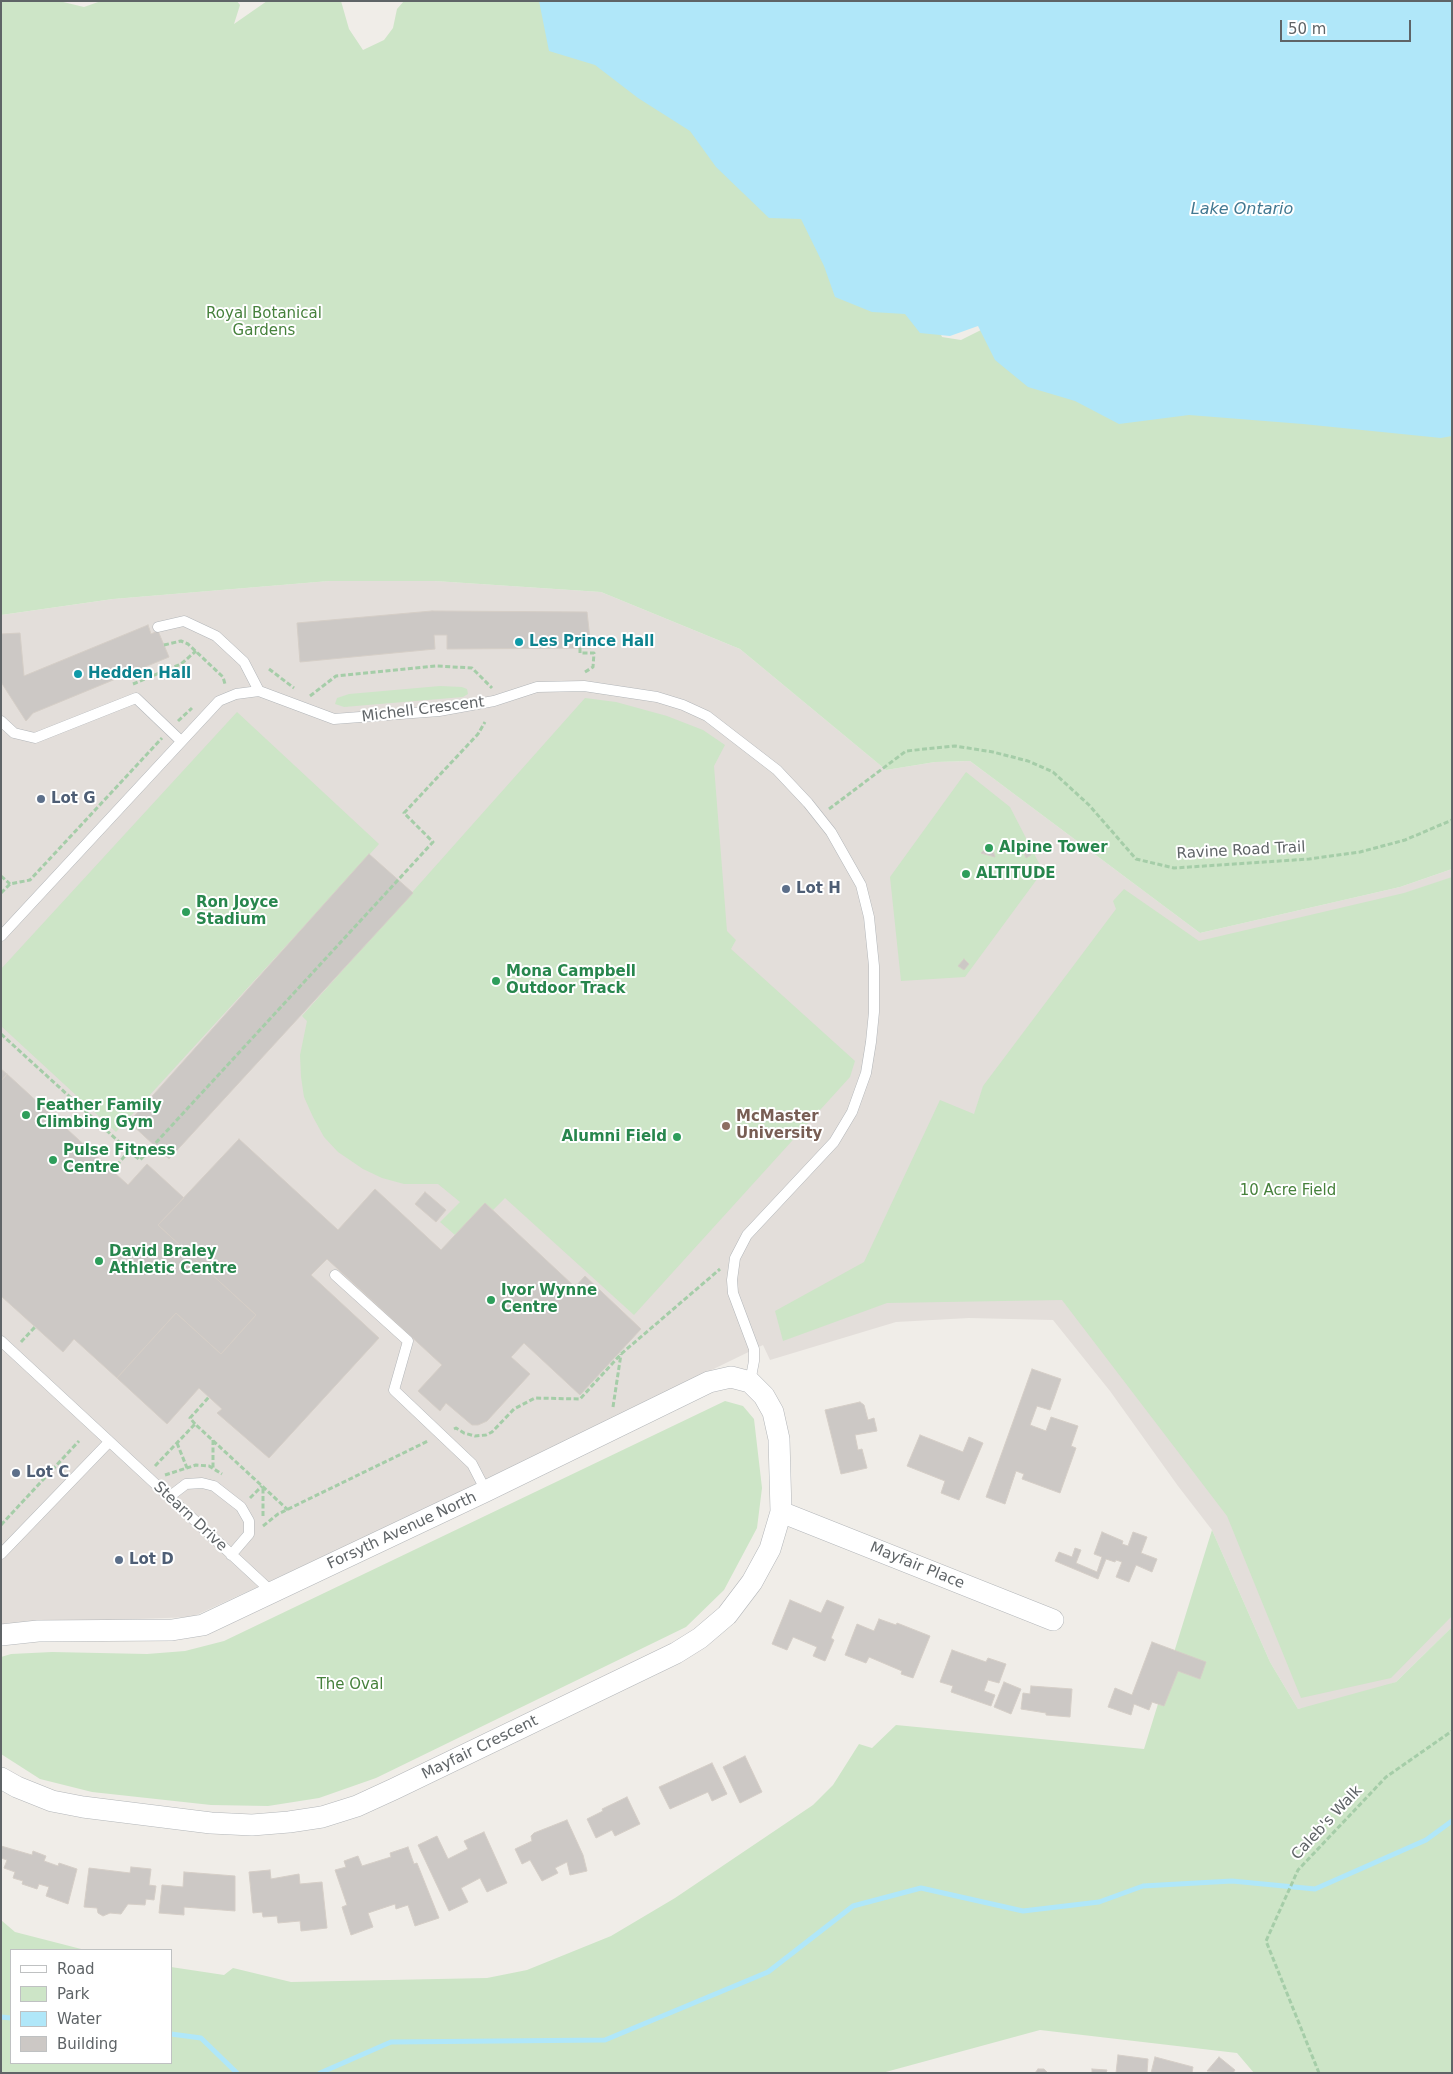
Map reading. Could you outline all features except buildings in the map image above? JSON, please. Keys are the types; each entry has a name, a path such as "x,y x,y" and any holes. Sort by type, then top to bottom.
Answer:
{"street":[{"name":"Forsyth Avenue North","path":"1,1635 38,1631 172,1630 203,1625 486,1491 709,1382 730,1377 750,1382"},
{"name":"Mayfair Crescent","path":"1,1778 17,1787 52,1801 211,1823 252,1825 322,1817 357,1806 676,1653 700,1638 726,1615 752,1582 770,1549 781,1512 779,1439 773,1412 764,1396 750,1382"},
{"name":"Mayfair Place","path":"781,1512 1053,1620"}],"lane":[{"path":"1,936 219,701 248,691 259,691 244,662 216,636 184,621 158,627"},
{"name":"Michell Crescent","path":"259,691 334,719 461,708 494,701 538,687 584,686 657,697 707,716 726,729 776,770 831,832 861,886 869,917 874,1012 866,1073 860,1094 834,1142 808,1172 747,1235 735,1258 732,1280 733,1293 754,1349 750,1382"},
{"path":"1,721 14,732 24,737 35,738 136,698 181,741"},
{"path":"335,1275 408,1341 394,1390 472,1464 486,1491"},
{"name":"Stearn Drive","path":"1,1341 272,1592"},
{"path":"1,1554 109,1442"},
{"path":"169,1497 186,1484 195,1482 208,1484 240,1507 249,1521 250,1529 245,1541 231,1555"}],"path":[{"path":"164,645 181,641 188,644 223,677 225,684 218,688"},
{"path":"579,672 589,671 595,663 594,653 580,653 580,648"},
{"path":"307,696 317,693 330,679 344,674 436,666 472,668 489,686 494,689 501,688"},
{"path":"269,669 300,693"},
{"path":"1,893 10,884 30,880 197,703"},
{"path":"1,1034 140,1160 433,842 404,813 478,734 485,722"},
{"name":"Ravine Road Trail","path":"819,817 906,751 955,746 1028,760 1053,772 1089,805 1136,859 1174,868 1309,859 1360,852 1405,840 1452,820"},
{"path":"1,876 10,884"},
{"path":"112,1170 129,1151"},
{"path":"250,1529 262,1527 278,1514 456,1428 464,1433 486,1435 492,1432 514,1409 535,1398 580,1399 621,1354 735,1258"},
{"path":"21,1342 35,1327"},
{"path":"609,1431 621,1354"},
{"path":"209,1396 190,1418 288,1510"},
{"path":"155,1466 195,1424"},
{"path":"213,1440 213,1468"},
{"path":"1,1525 79,1441"},
{"path":"176,1443 187,1468"},
{"path":"262,1527 263,1487"},
{"name":"Caleb's Walk","path":"1318,2073 1266,1941 1298,1870 1386,1777 1452,1731"}],"shaded area":[{"name":"McMaster University","path":"329,581 435,581 601,592 740,649 886,770 935,762 970,761 1200,933 1400,887 1452,869 1452,1627 1396,1682 1348,1699 1298,1709 1270,1662 1212,1530 1110,1391 1053,1320 969,1318 896,1322 770,1360 763,1345 390,1526 192,1617 1,1624 1,615 113,599"}],"green space":[{"name":"Royal Botanical Gardens","path":"1,1 59,1 84,7 101,1 237,1 240,5 234,24 267,1 341,1 349,29 363,50 384,40 393,28 397,9 404,1 560,1 924,311 939,330 942,337 961,340 997,322 1452,425 1452,869 1400,887 1200,933 970,761 935,762 886,770 740,649 601,592 435,581 329,581 113,599 1,615"},
{"path":"440,686 462,687 467,689 468,694 463,697 344,707 335,704 337,698 349,694"},
{"path":"585,698 616,702 667,716 703,730 725,745 714,766 727,931 736,940 731,949 855,1061 850,1077 634,1315 505,1198 493,1210 485,1203 455,1235 440,1222 460,1202 438,1184 404,1184 382,1178 363,1169 338,1152 324,1137 313,1117 304,1097 301,1077 300,1055 307,1021 302,1016"},
{"name":"Ron Joyce Stadium","path":"237,712 379,844 116,1132 1,1026 1,969"},
{"name":"ALTITUDE","path":"966,772 1010,807 1043,871 965,977 901,981 890,877"},
{"name":"10 Acre Field","path":"1452,877 1452,1616 1391,1678 1301,1698 1227,1516 1062,1300 887,1303 783,1341 775,1311 864,1262 940,1100 974,1114 983,1086 1116,909 1113,901 1124,889 1199,941 1404,893"},
{"name":"The Oval","path":"725,1401 743,1406 754,1419 762,1488 757,1528 724,1590 686,1627 376,1778 319,1798 268,1806 211,1805 92,1792 40,1779 1,1754 1,1657 11,1654 52,1652 147,1654 185,1651 224,1641"},
{"path":"1212,1530 1270,1662 1298,1709 1396,1682 1452,1627 1452,2073 1254,2073 1237,2053 1040,2030 882,2073 1,2073 1,1920 15,1932 81,1949 10,1949 10,2064 172,2064 172,1967 224,1975 233,1968 291,1982 487,1978 527,1970 611,1936 675,1898 813,1805 833,1785 859,1744 872,1748 896,1725 1144,1749"}],"water":[{"name":"Lake Ontario","path":"539,1 1452,1 1452,436 1441,438 1189,415 1119,424 1075,401 1028,387 995,360 978,326 950,336 920,333 905,314 872,312 835,297 824,266 801,219 769,218 716,167 690,131 638,98 595,65 549,51"}],"waterway":[{"path":"320,2073 391,2042 605,2040 768,1972 853,1906 921,1888 1023,1911 1099,1902 1143,1886 1232,1881 1315,1889 1426,1840 1452,1821"},
{"path":"1,2017 10,2018"},
{"path":"172,2034 201,2038 237,2073"}],"place":[{"name":"Les Prince Hall","path":"519,642"},
{"name":"Hedden Hall","path":"78,674"},
{"name":"Lot G","path":"41,799"},
{"name":"Alpine Tower","path":"989,848"},
{"name":"ALTITUDE","path":"966,874"},
{"name":"Lot H","path":"786,889"},
{"name":"Ron Joyce Stadium","path":"186,912"},
{"name":"Mona Campbell Outdoor Track","path":"496,981"},
{"name":"Feather Family Climbing Gym","path":"26,1115"},
{"name":"McMaster University","path":"726,1126"},
{"name":"Alumni Field","path":"677,1137"},
{"name":"Pulse Fitness Centre","path":"53,1160"},
{"name":"David Braley Athletic Centre","path":"99,1261"},
{"name":"Ivor Wynne Centre","path":"491,1300"},
{"name":"Lot C","path":"16,1473"},
{"name":"Lot D","path":"119,1560"}]}
